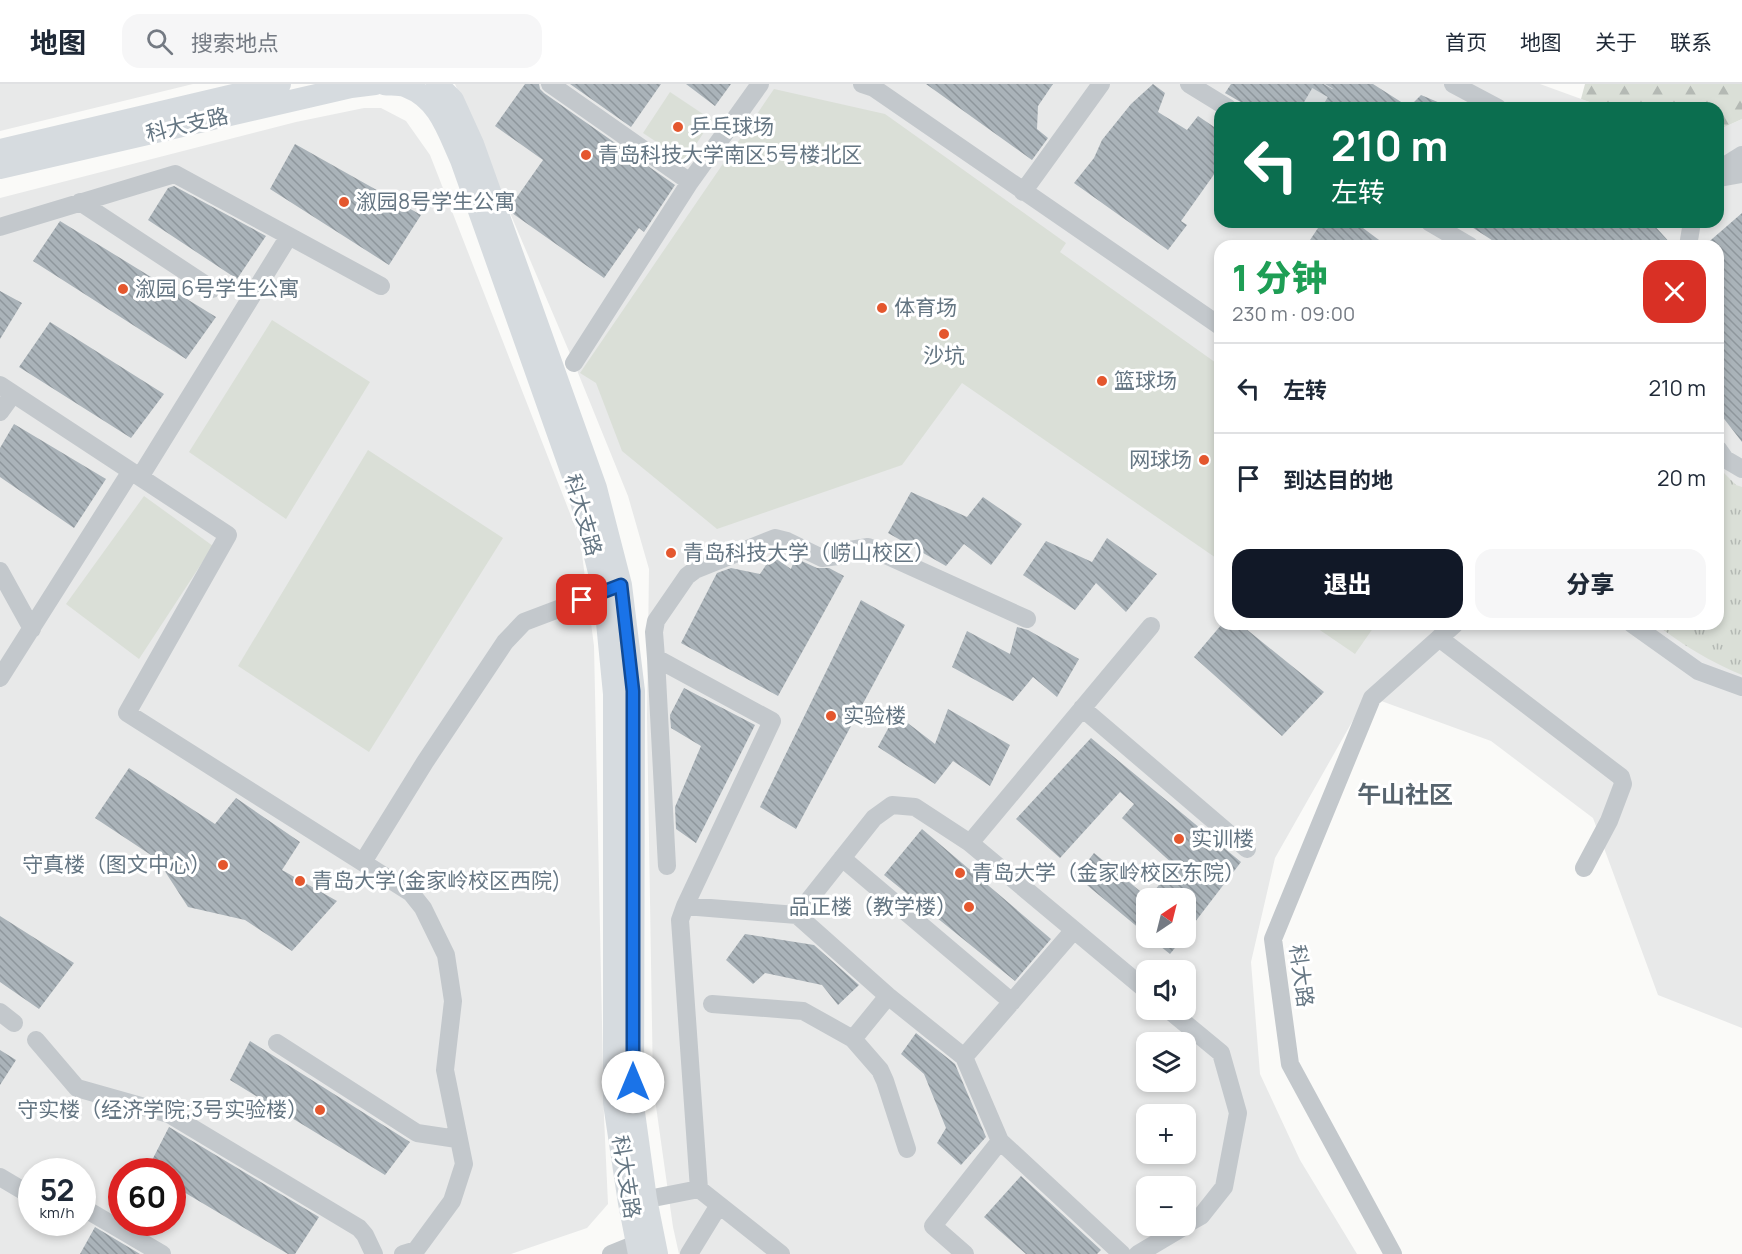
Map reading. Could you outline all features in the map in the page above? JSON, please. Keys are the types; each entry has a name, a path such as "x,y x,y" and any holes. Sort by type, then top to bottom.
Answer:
{"main road":[{"name":"科大支路","path":"0,150 280,84"},
{"name":"科大支路","path":"0,168 351,87 375,84"},
{"name":"科大支路","path":"384,84 407,86 429,100 439,112 461,160 613,589"},
{"name":"科大支路","path":"437,84 453,100 473,144 596,488 613,589 614,1103 647,1247"}],"street":[{"path":"550,84 690,182"},
{"path":"574,363 690,182 760,84"},
{"path":"1023,192 1101,84"},
{"path":"1190,84 1218,102"},
{"path":"1453,84 1487,102"},
{"path":"871,85 1214,322"},
{"path":"1724,166 1742,155"},
{"path":"0,227 175,174 381,286"},
{"path":"1724,177 1742,174"},
{"path":"80,202 212,289"},
{"path":"1439,228 1460,240"},
{"path":"0,678 136,474 289,236"},
{"path":"0,412 6,389 228,535 127,714 411,893 423,908 446,955 453,1001 445,1070 464,1164 452,1201 416,1250 403,1254"},
{"path":"1724,458 1742,469"},
{"path":"667,866 654,632 656,621 687,576 695,570 775,538 822,558 868,547 1027,619"},
{"path":"0,571 32,628"},
{"path":"363,862 425,762 505,642 524,622 613,589"},
{"path":"970,843 1151,626"},
{"path":"1448,630 1439,638 1620,777 1623,784 1609,821 1584,868"},
{"path":"1640,630 1698,672 1742,687"},
{"name":"科大路","path":"1393,1254 1290,1064 1273,939 1372,698 1439,638"},
{"path":"656,658 772,721 680,920 699,1189 781,1254"},
{"path":"1082,708 1247,849"},
{"path":"797,915 874,818 892,805 915,807 970,843 1136,982"},
{"path":"842,858 1012,1002"},
{"path":"685,906 797,915 888,996 964,1057 1000,1141 1122,1254"},
{"path":"964,1057 1074,930"},
{"path":"853,1039 888,996"},
{"path":"712,1004 803,1011 853,1039 879,1070 885,1081 907,1149"},
{"path":"1181,1020 1221,1053 1238,1113 1224,1187 1201,1216 1196,1219"},
{"path":"36,1040 77,1088 169,1114 359,1228 374,1254"},
{"path":"278,1043 417,1133 458,1138"},
{"path":"965,1254 933,1226 1000,1141"},
{"path":"0,1177 18,1188"},
{"path":"637,1201 699,1189"},
{"path":"689,1254 719,1205"},
{"path":"96,1215 162,1254"},
{"path":"1138,1254 1167,1236"},
{"path":"611,1254 647,1247"}],"shaded area":[{"path":"0,84 193,84 0,131"},
{"path":"455,84 1540,84 1590,102 1214,102 1214,228 1724,228 1724,127 1742,119 1742,1028 1658,995 1593,818 1491,741 1373,698 1369,692 1275,858 1251,962 1260,1074 1300,1160 1357,1254 679,1254 673,1227 653,1085 647,716 649,569 628,496"},
{"name":"青岛大学(金家岭校区西院)","path":"364,108 381,108 406,121 430,155 580,539 594,646 604,1117 608,1204 587,1228 511,1254 0,1254 0,198 296,122"}],"green space":[{"path":"1585,84 1742,84 1742,119 1724,127 1724,102 1589,102 1581,99"},
{"name":"体育场","path":"774,89 885,114 1066,243 1060,252 1214,361 1214,557 962,383 902,465 717,529 622,451 596,383 580,373"},
{"name":"乒乓球场","path":"670,92 712,120 685,161 643,133"},
{"path":"272,320 370,382 286,519 189,452"},
{"path":"368,450 503,538 369,752 238,666"},
{"path":"1724,473 1736,485 1742,487 1742,675 1664,630 1724,630"},
{"path":"144,496 213,546 139,659 66,604"},
{"path":"1320,630 1372,630 1355,654"}],"building":[{"path":"525,84 539,84 544,93 675,185 644,232 639,228 604,278 512,213 510,207 543,160 495,126"},
{"path":"570,84 661,84 631,127"},
{"path":"686,84 731,84 715,106"},
{"path":"926,84 1053,84 1038,106 1037,129 1048,138 1032,160"},
{"path":"1153,84 1165,93 1158,112 1187,130 1198,116 1214,127 1214,174 1181,221 1187,225 1168,250 1074,183 1094,158 1102,140 1131,104"},
{"path":"1231,84 1373,84 1401,102 1241,102 1225,93"},
{"path":"1421,95 1438,102 1414,102"},
{"name":"溆园8号学生公寓","path":"295,144 421,215 389,265 270,189"},
{"path":"174,186 266,236 237,279 148,220 168,188"},
{"path":"1742,213 1742,442 1724,419 1724,240 1711,240"},
{"name":"溆园 6号学生公寓","path":"60,221 216,317 186,359 33,261"},
{"path":"1318,228 1363,228 1379,240 1310,240"},
{"path":"1473,228 1656,228 1668,240 1492,240"},
{"path":"0,291 22,303 0,339"},
{"path":"50,322 164,394 131,438 19,367"},
{"path":"14,424 106,479 74,528 0,477 0,448"},
{"path":"911,492 967,517 983,497 1022,524 991,565 964,544 946,566 888,533"},
{"path":"1107,538 1157,574 1126,612 1096,583 1075,610 1023,575 1046,541 1092,562"},
{"path":"772,556 791,569 795,558 817,568 829,568 844,576 778,696 681,643 717,573 731,568 760,574"},
{"name":"实验楼","path":"861,600 905,625 796,829 760,807"},
{"path":"1017,627 1028,630 1079,659 1057,697 1033,677 1013,701 952,667 967,631 1010,654"},
{"path":"1217,630 1247,630 1324,692 1282,736 1194,657"},
{"path":"684,688 755,725 696,843 676,829 675,807 701,746 671,728 670,715"},
{"path":"948,709 1010,745 990,786 953,761 935,784 878,747 896,714 935,744"},
{"name":"实训楼","path":"1091,738 1241,862 1196,921 1196,888 1157,888 1174,865 1122,818 1134,804 1120,792 1060,858 1016,819"},
{"name":"守真楼（图文中心）","path":"129,768 215,824 236,798 300,842 282,870 337,901 292,951 245,920 188,907 157,859 95,818"},
{"name":"品正楼（教学楼）","path":"922,829 1051,939 1015,981 884,875"},
{"path":"1094,853 1136,888 1136,926 1076,876"},
{"path":"0,916 74,963 39,1009 0,982"},
{"path":"745,934 814,945 859,985 838,1005 822,985 765,973 753,984 726,960"},
{"path":"1162,948 1175,948 1170,954"},
{"path":"916,1033 955,1064 986,1137 961,1165 937,1143 946,1128 924,1074 901,1054"},
{"name":"守实楼（经济学院;3号实验楼）","path":"250,1041 410,1142 385,1175 230,1080"},
{"path":"0,1050 16,1060 0,1085"},
{"path":"169,1127 319,1217 295,1254 288,1254 186,1193 186,1158 153,1158"},
{"path":"1021,1176 1101,1250 1097,1254 1026,1254 984,1217"},
{"path":"96,1228 140,1254 80,1254 90,1236 96,1236"}],"tunnel":[{"path":"1314,102 1325,84"}],"place":[{"name":"乒乓球场","path":"678,127"},
{"name":"青岛科技大学南区5号楼北区","path":"586,155"},
{"name":"溆园8号学生公寓","path":"344,202"},
{"name":"溆园 6号学生公寓","path":"123,289"},
{"name":"体育场","path":"882,308"},
{"name":"沙坑","path":"944,334"},
{"name":"篮球场","path":"1102,381"},
{"name":"网球场","path":"1204,460"},
{"name":"青岛科技大学（崂山校区）","path":"671,553"},
{"name":"实验楼","path":"831,716"},
{"name":"实训楼","path":"1179,839"},
{"name":"守真楼（图文中心）","path":"223,865"},
{"name":"青岛大学（金家岭校区东院）","path":"960,873"},
{"name":"青岛大学(金家岭校区西院)","path":"300,881"},
{"name":"品正楼（教学楼）","path":"969,907"},
{"name":"守实楼（经济学院;3号实验楼）","path":"320,1110"}],"district":[{"name":"午山社区","path":"1405,795"}],"route":[{"path":"582,600 621,585 633,691 633,1082"}]}
